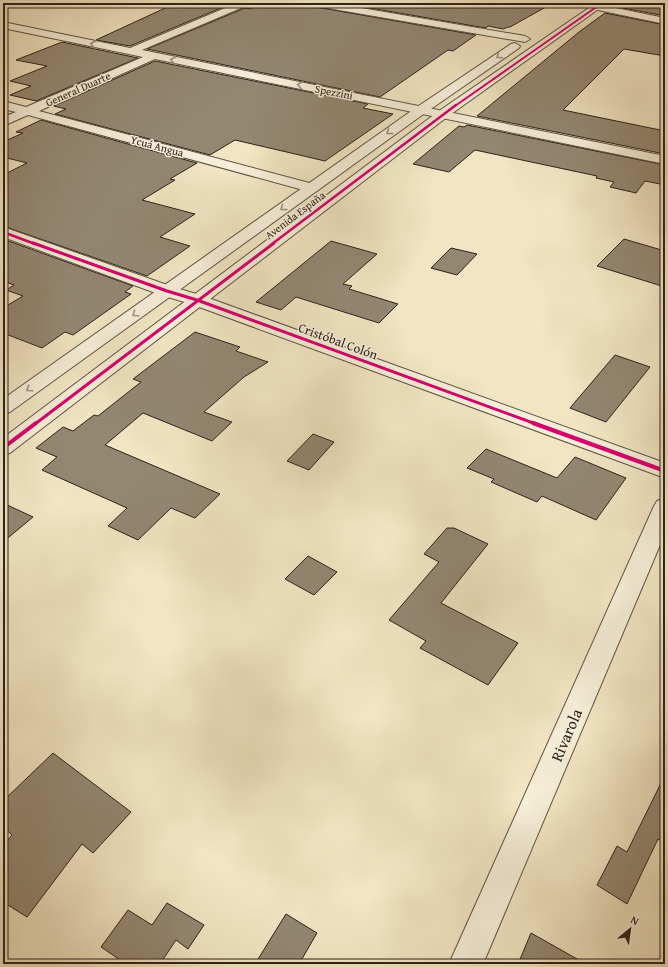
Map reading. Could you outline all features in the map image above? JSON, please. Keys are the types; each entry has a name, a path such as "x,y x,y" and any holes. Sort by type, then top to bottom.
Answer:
{"street":[{"path":"131,51 245,3"},
{"name":"Avenida España","path":"3,408 421,110 528,37 316,3"},
{"path":"564,12 576,3"},
{"path":"599,5 665,21"},
{"name":"Avenida España","path":"3,448 443,114 599,5"},
{"name":"Spezzini","path":"3,25 665,160"},
{"name":"General Duarte","path":"3,122 154,56"},
{"name":"Ycuá Angua","path":"3,105 312,188"},
{"name":"Cristóbal Colón","path":"3,232 167,292 197,300 665,471"},
{"name":"Rivarola","path":"466,964 665,506"}],"building":[{"path":"176,3 213,3 228,5 130,46 96,40"},
{"path":"264,3 310,3 316,7 476,35 453,51 448,50 380,97 147,49 245,8 250,9"},
{"path":"341,3 553,3 510,27 503,29 488,26 486,28"},
{"path":"641,3 665,3 665,16 623,8 627,5 635,6"},
{"path":"605,13 665,25 665,56 624,49 563,110 665,131 665,154 477,116 579,32"},
{"path":"62,42 138,58 36,101 10,95 31,86 10,81 47,66 16,60"},
{"path":"155,61 368,104 363,108 393,114 325,161 235,140 210,155 55,114 66,109 54,106"},
{"path":"41,120 197,163 170,179 175,180 142,200 195,214 160,237 190,246 147,276 3,226 3,175 27,163 3,157 3,142 23,133 16,132"},
{"path":"467,125 665,165 665,185 645,181 636,193 610,187 614,182 596,178 597,176 475,150 449,172 413,164 459,126 464,127"},
{"path":"3,239 133,286 125,292 131,294 73,335 65,332 42,348 3,333 3,308 23,296 6,290 14,285 3,281"},
{"path":"624,239 665,251 665,287 597,266"},
{"path":"331,241 377,254 343,284 352,286 349,289 398,304 379,323 296,297 281,310 256,302"},
{"path":"451,248 477,254 457,275 431,268"},
{"path":"195,332 240,347 236,351 268,362 244,377 204,412 232,422 212,441 143,413 105,445 220,494 195,518 171,508 138,540 108,526 127,508 42,470 57,457 36,448 63,427 73,431 94,415 98,416 141,382 133,379"},
{"path":"615,355 650,367 606,422 570,408"},
{"path":"313,434 334,442 309,470 287,461"},
{"path":"486,449 557,478 575,457 626,478 596,520 542,496 537,502 491,482 494,479 467,468"},
{"path":"3,503 33,517 3,542"},
{"path":"447,528 454,528 488,544 441,603 518,643 488,685 420,648 426,641 389,620 439,562 424,554"},
{"path":"308,556 337,572 314,595 285,579"},
{"path":"53,753 131,812 93,853 82,844 27,917 3,902 3,846 12,835 3,827 3,801"},
{"path":"665,775 665,843 658,839 627,904 597,885 617,846 627,852"},
{"path":"167,903 204,925 188,949 176,940 160,964 126,964 101,947 128,910 152,925"},
{"path":"286,914 317,933 299,964 255,964"},
{"path":"531,933 586,964 518,964"}],"cycle path":[{"path":"3,448 443,114 602,3"},
{"path":"3,232 167,291 197,300 665,471"}]}
